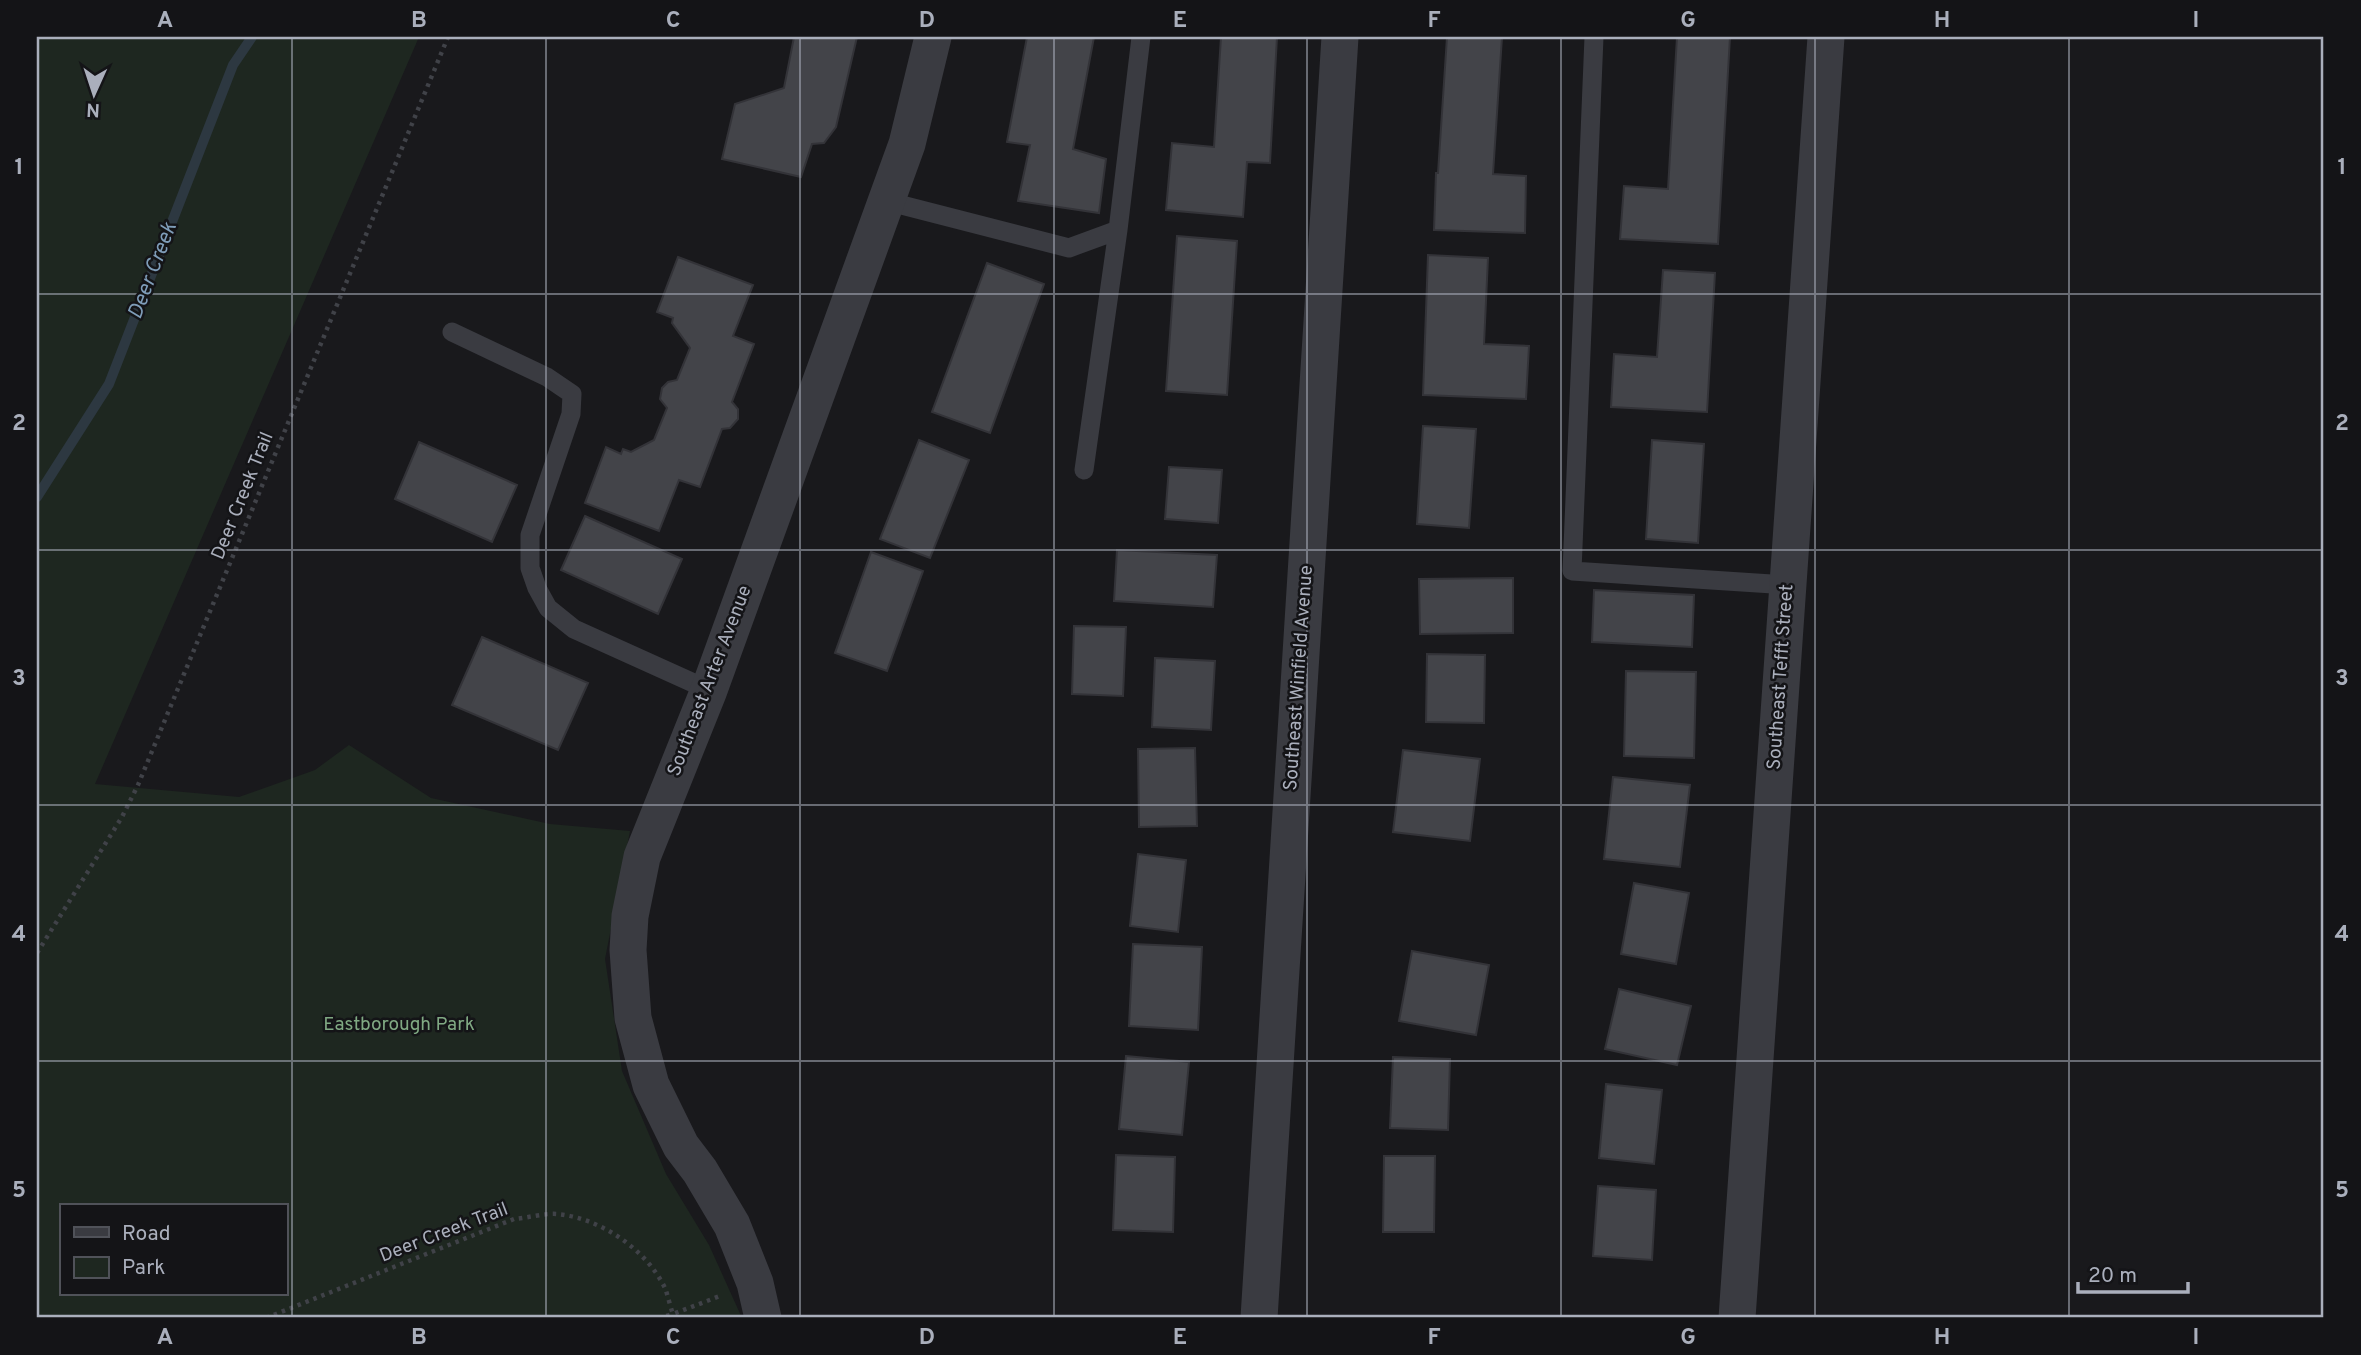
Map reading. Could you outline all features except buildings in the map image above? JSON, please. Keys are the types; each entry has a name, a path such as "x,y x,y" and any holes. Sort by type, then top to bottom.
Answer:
{"street":[{"name":"Southeast Arter Avenue","path":"763,1318 755,1283 732,1225 700,1171 681,1146 651,1085 633,1018 629,984 630,916 642,858 709,690 907,144 933,37"},
{"name":"Southeast Winfield Avenue","path":"1259,1318 1340,37"},
{"name":"Southeast Tefft Street","path":"1737,1318 1826,37"}],"lane":[{"path":"1084,470 1118,230 1141,37"},
{"path":"1594,37 1572,571 1787,585"},
{"path":"886,201 1069,248 1118,230"},
{"path":"452,332 547,377 572,394 571,414 530,535 530,568 548,608 574,629 709,690"}],"path":[{"name":"Deer Creek Trail","path":"37,953 122,817 138,785 448,37"},
{"name":"Deer Creek Trail","path":"266,1318 514,1219 555,1213 586,1221 613,1233 643,1258 664,1288 673,1314"},
{"path":"658,1318 755,1283"}],"green space":[{"name":"Eastborough Park","path":"37,37 419,37 95,784 239,797 315,770 349,745 431,798 550,824 630,831 605,959 622,1071 666,1174 709,1245 742,1318 37,1318"}],"waterway":[{"name":"Deer Creek","path":"37,497 109,384 233,65 252,37"}]}
